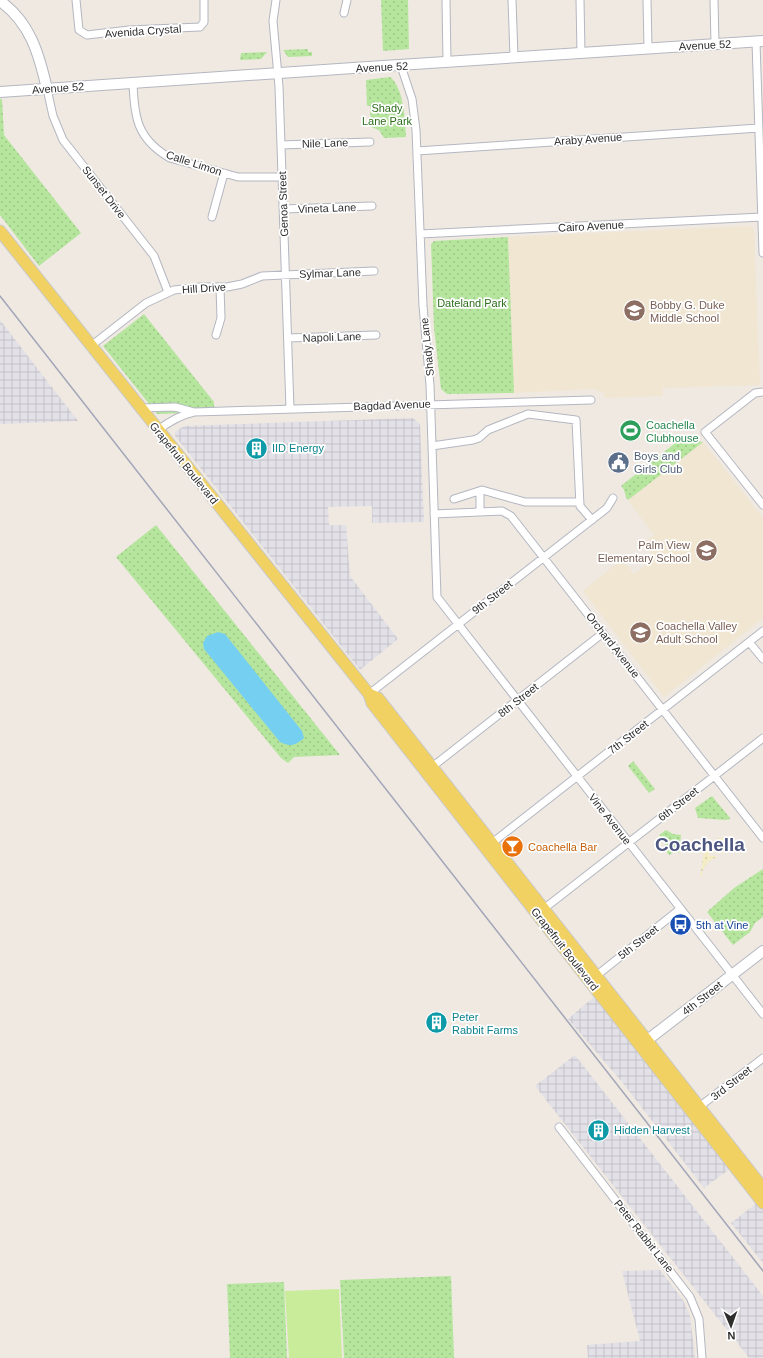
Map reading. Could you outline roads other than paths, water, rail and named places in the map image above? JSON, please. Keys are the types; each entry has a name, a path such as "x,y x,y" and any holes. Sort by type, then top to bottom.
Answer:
{"main road":[{"path":"0,1 21,20 30,33 34,42 47,89"},
{"name":"Avenue 52","path":"0,92 277,72 401,66 648,48 759,42"},
{"name":"Grapefruit Boulevard","path":"0,231 369,694 372,703 541,912 644,1043 762,1184"},
{"name":"Grapefruit Boulevard","path":"369,694 378,698 492,843 541,912 596,976 763,1203"},
{"name":"4th Street","path":"644,1043 763,951"}],"street":[{"name":"Avenida Crystal","path":"76,0 78,24 82,34 91,35 129,30 196,28 203,25 204,0"},
{"name":"Genoa Street","path":"276,0 273,21 281,145 290,408"},
{"path":"344,14 347,0"},
{"path":"446,0 447,62"},
{"path":"512,0 514,57"},
{"path":"580,0 581,53"},
{"path":"647,0 648,48"},
{"path":"714,0 715,44"},
{"path":"759,42 761,114 758,128 762,183 763,253"},
{"name":"Shady Lane","path":"401,66 415,111 424,327 431,404 437,597 458,624"},
{"name":"Calle Limon","path":"133,82 136,118 143,134 153,146 170,158 246,178 282,176"},
{"name":"Sunset Drive","path":"47,89 53,116 63,140 154,256 168,292"},
{"name":"Araby Avenue","path":"417,151 758,128"},
{"name":"Nile Lane","path":"281,145 370,142"},
{"path":"212,217 224,173"},
{"name":"Vineta Lane","path":"283,209 372,206"},
{"name":"Cairo Avenue","path":"420,234 762,217"},
{"name":"Sylmar Lane","path":"285,274 374,271"},
{"name":"Hill Drive","path":"91,346 146,303 168,292 193,287 220,287 242,284 262,276 285,274"},
{"path":"216,335 221,318 220,287"},
{"name":"Napoli Lane","path":"288,338 376,335"},
{"path":"763,392 755,392 705,432 763,505"},
{"name":"Bagdad Avenue","path":"158,430 183,414 194,412 591,400"},
{"name":"Bagdad Avenue","path":"141,408 175,407 194,412"},
{"path":"432,446 473,440 479,438 488,430 528,414 576,420 580,506 592,520"},
{"path":"454,499 487,490 534,503 580,502"},
{"path":"480,491 480,512"},
{"name":"9th Street","path":"369,694 592,520 607,508 614,498"},
{"name":"Orchard Avenue","path":"434,514 502,511 509,514 763,838"},
{"name":"Vine Avenue","path":"458,624 763,1014"},
{"name":"7th Street","path":"492,843 763,631"},
{"name":"8th Street","path":"432,767 603,632"},
{"path":"749,642 763,660"},
{"name":"6th Street","path":"541,912 763,738"},
{"name":"5th Street","path":"596,976 680,909"},
{"name":"3rd Street","path":"699,1107 763,1058"},
{"name":"Peter Rabbit Lane","path":"559,1127 690,1297 696,1310 700,1325 702,1358"}],"water":[{"path":"218,632 225,634 302,731 304,738 301,741 292,745 287,745 280,742 204,649 203,643 207,636"}],"railway":[{"path":"0,296 763,1271"}],"place":[{"name":"Bobby G. Duke Middle School","path":"634,311"},
{"name":"Coachella Clubhouse","path":"631,431"},
{"name":"IID Energy","path":"257,448"},
{"name":"Boys and Girls Club","path":"618,462"},
{"name":"Palm View Elementary School","path":"706,551"},
{"name":"Coachella Valley Adult School","path":"641,632"},
{"name":"Coachella Bar","path":"513,847"},
{"name":"5th at Vine","path":"681,925"},
{"name":"Peter Rabbit Farms","path":"437,1023"},
{"name":"Hidden Harvest","path":"598,1130"}],"district":[{"name":"Coachella","path":"700,844"}],"park label":[{"name":"Shady Lane Park","path":"387,114"},
{"name":"Dateland Park","path":"472,303"}]}
